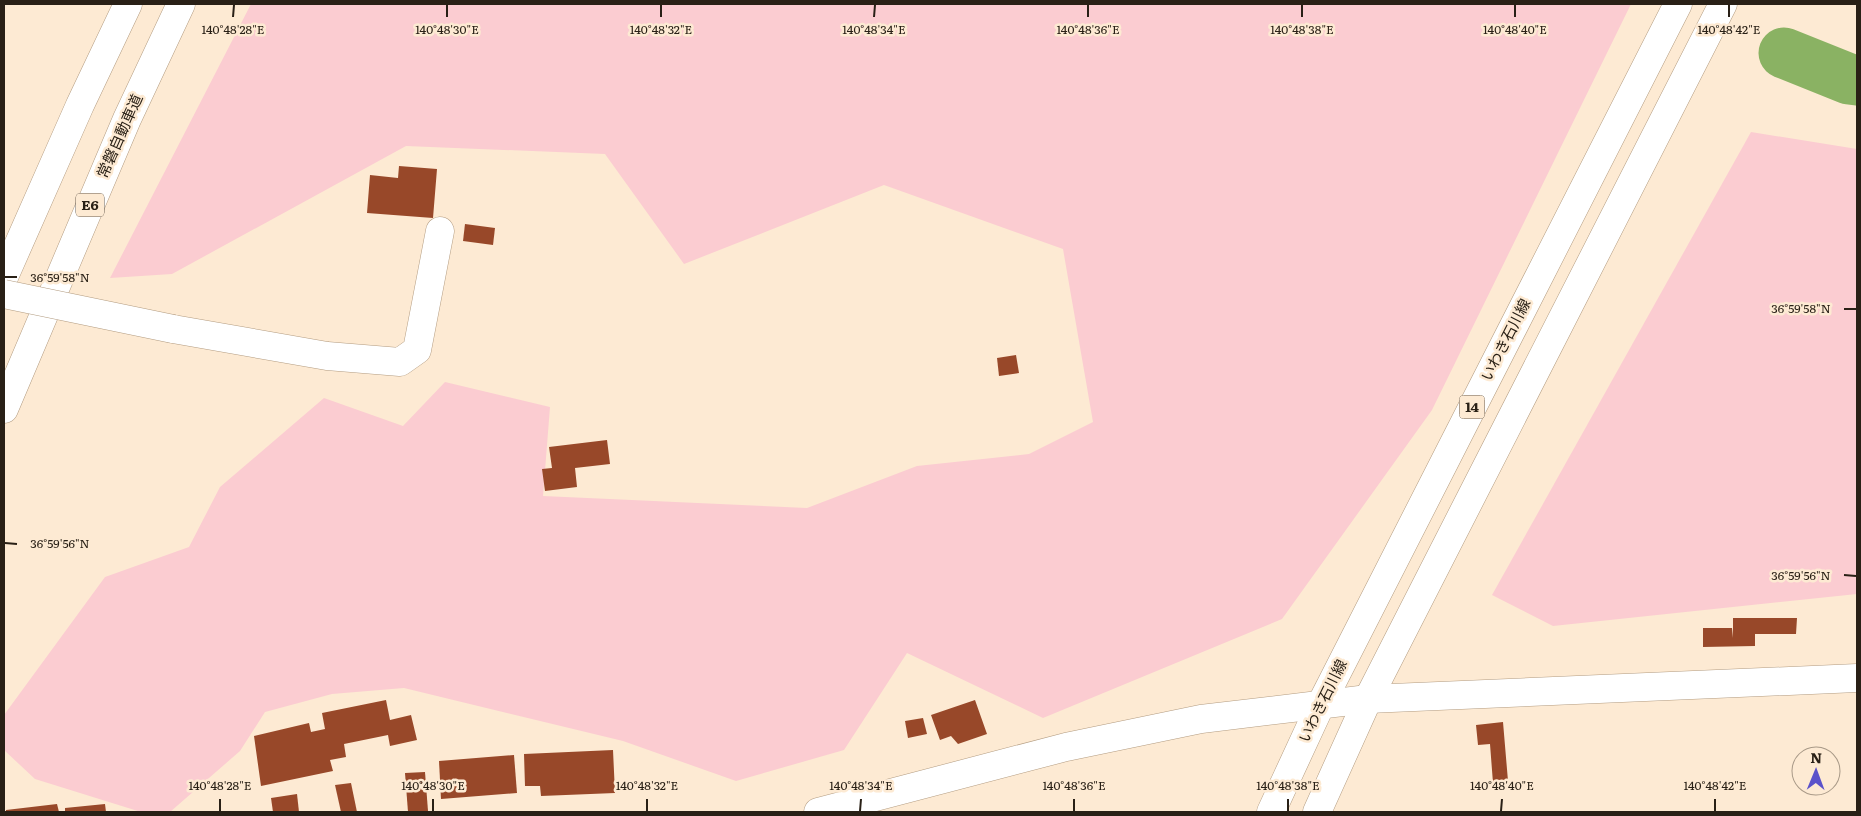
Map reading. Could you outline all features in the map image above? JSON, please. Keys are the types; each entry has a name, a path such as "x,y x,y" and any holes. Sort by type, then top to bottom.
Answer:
{"main road":[{"path":"4,277 80,105 128,4"},
{"name":"常磐自動車道","path":"4,409 127,119 181,4"},
{"name":"いわき石川線","path":"1271,812 1320,704 1678,4"},
{"path":"1317,812 1368,699 1723,4"},
{"path":"4,294 173,330 327,356 400,362 417,350 440,231"},
{"path":"818,812 1066,747 1201,719 1368,699 1857,678"}],"shaded area":[{"path":"251,4 1631,4 1432,410 1282,619 1043,718 907,653 844,750 736,781 623,741 404,688 332,694 265,712 240,751 170,812 141,812 35,779 4,750 4,715 105,577 189,547 220,487 324,398 403,426 445,382 550,407 543,496 807,508 917,466 1029,454 1093,422 1063,249 884,185 684,264 605,154 406,146 172,274 110,278"},
{"path":"1751,132 1857,149 1857,594 1553,626 1492,595"}],"building":[{"path":"399,166 437,169 433,218 367,213 370,175 398,178"},
{"path":"465,224 495,228 493,245 463,241"},
{"path":"1016,355 1019,373 999,376 997,358"},
{"path":"607,440 610,464 575,468 577,487 545,491 542,469 552,468 549,447"},
{"path":"1733,618 1797,618 1796,634 1755,634 1755,646 1703,647 1703,628 1732,628 1733,638"},
{"path":"386,700 390,720 411,715 417,740 390,746 388,735 344,744 346,757 330,760 333,771 261,786 254,736 309,723 311,732 325,729 322,713"},
{"path":"975,700 987,734 958,744 951,736 940,740 931,715"},
{"path":"923,718 927,734 908,738 905,721"},
{"path":"1503,722 1508,781 1493,783 1490,744 1478,745 1476,725"},
{"path":"613,750 615,793 541,796 540,786 525,786 524,754"},
{"path":"514,755 517,793 441,799 439,761"},
{"path":"425,772 428,811 408,812 405,773"},
{"path":"351,783 357,812 341,812 335,785"},
{"path":"297,794 299,812 273,812 271,798"},
{"path":"57,804 59,812 6,812 6,810"},
{"path":"105,804 106,812 65,812 65,808"}],"waterway":[{"path":"1784,53 1849,79 1857,80"}]}
